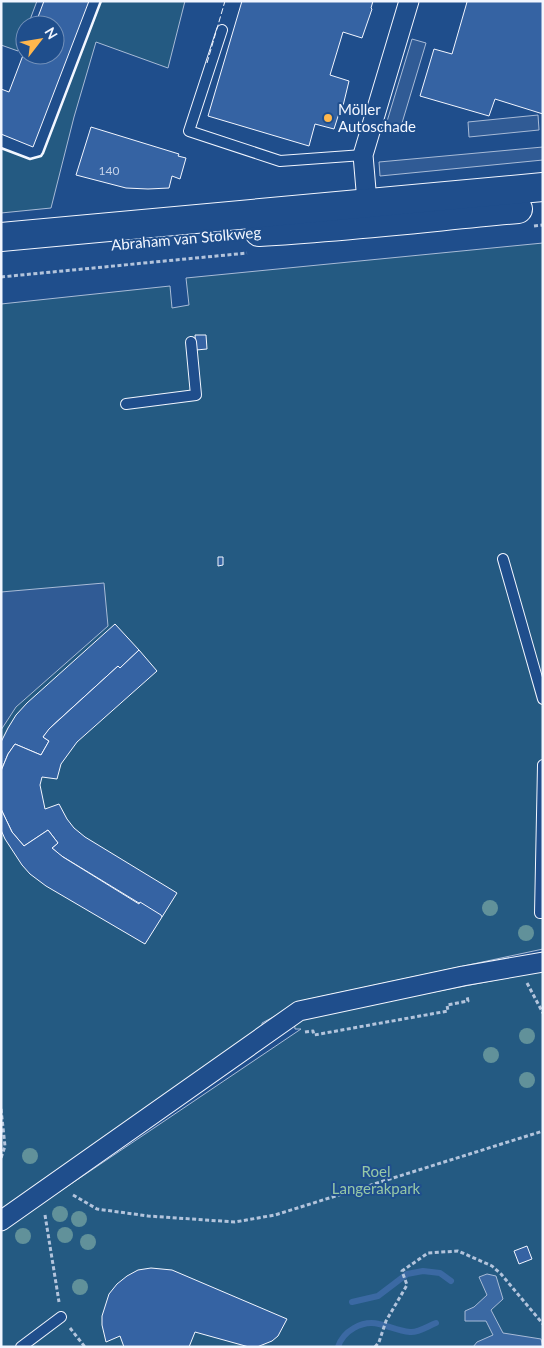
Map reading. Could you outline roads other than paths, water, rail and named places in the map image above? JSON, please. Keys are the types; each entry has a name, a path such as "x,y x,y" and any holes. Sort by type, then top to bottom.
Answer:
{"street":[{"path":"369,213 363,155 409,1"},
{"name":"Abraham van Stolkweg","path":"1,255 185,237 344,227 369,213 543,187"},
{"name":"Abraham van Stolkweg","path":"1,237 369,213 543,206"},
{"path":"1,1221 299,1011 463,976 543,962"}],"lane":[{"path":"222,30 189,131 280,161 363,155"},
{"path":"126,404 196,395 192,342"},
{"path":"503,559 543,700"},
{"path":"543,765 540,913 543,913"},
{"path":"21,1347 61,1317"}],"waterway":[{"path":"352,1302 378,1296 407,1274 423,1271 440,1273 451,1281"},
{"path":"338,1347 344,1336 360,1325 373,1323 413,1332 436,1323"}],"place":[{"name":"Möller Autoschade","path":"328,118"}],"park label":[{"name":"Roel Langerakpark","path":"376,1180"}]}
